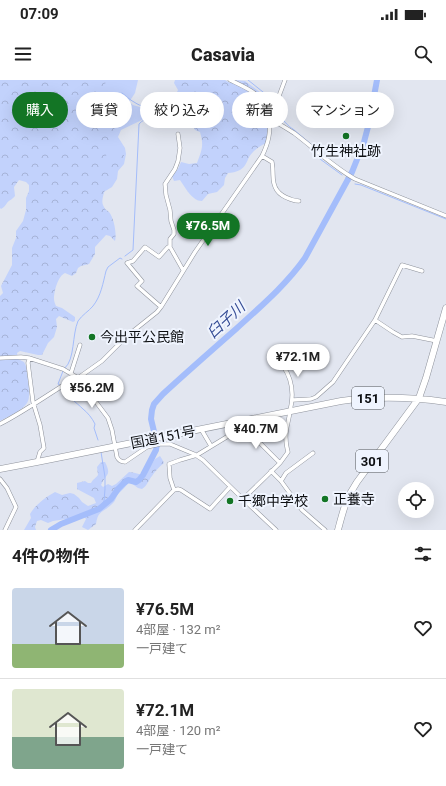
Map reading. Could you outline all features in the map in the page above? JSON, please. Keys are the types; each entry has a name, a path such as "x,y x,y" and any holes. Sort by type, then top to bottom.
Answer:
{"highway":[{"name":"301","path":"338,530 344,506 351,490 419,398 446,308"},
{"name":"国道151号","path":"0,468 201,429 242,424 305,408 361,398 401,397 446,402"}],"street":[{"path":"230,80 253,92"},
{"path":"280,92 285,80"},
{"path":"0,424 18,415 72,380 75,376 102,361 127,336 161,307 183,270 262,156 268,141 271,128"},
{"path":"285,128 320,155 354,178 446,216"},
{"path":"178,134 180,148 176,169 165,184 171,221 174,230 174,234 170,239 170,247 183,270"},
{"path":"262,156 272,162 273,178 277,191 286,198 299,201"},
{"path":"161,307 137,286 142,281 127,263 132,261 145,247 159,258 168,247 170,247"},
{"path":"293,400 311,399 316,397 333,382 375,320 402,265 422,271"},
{"path":"375,320 402,337 412,336 437,341"},
{"path":"75,376 80,345"},
{"path":"0,358 29,358 51,365 75,376 108,418 119,460 125,462 143,450 160,444 170,444 197,455 276,530"},
{"path":"29,358 28,363 33,404 40,425 44,448 40,452 37,462"},
{"path":"243,499 280,463 288,452 286,427 293,400 291,381 282,366"},
{"path":"174,490 170,478 169,464 197,455 242,424 280,463"},
{"path":"201,429 211,446"},
{"path":"281,481 286,473 313,453"},
{"path":"271,471 281,481 302,510 325,530"},
{"path":"0,479 7,488 16,507 5,530"},
{"path":"135,530 174,490 181,490 210,509 230,487"}],"green space":[{"path":"0,80 106,80 104,92 76,92 76,128 114,128 113,137 104,144 106,153 105,173 111,164 115,149 123,150 124,156 121,165 110,185 105,189 102,199 103,206 109,212 114,222 116,234 115,241 110,236 106,235 95,247 95,254 89,264 78,268 76,273 72,276 65,273 60,277 54,299 56,306 62,308 75,317 75,321 73,322 59,316 56,319 57,327 54,337 48,343 42,355 20,351 17,353 18,359 24,362 26,366 29,398 23,407 0,421 0,296 3,293 1,286 12,265 12,248 16,238 16,231 23,221 26,210 26,198 29,191 29,185 26,182 19,180 14,187 15,196 3,208 0,208"},
{"path":"3,80 138,80 135,93 132,98 132,92 76,92 76,128 125,128 121,130 118,137 125,148 126,154 124,164 118,171 117,179 112,187 102,193 45,128 68,128 68,92 14,92"},
{"path":"175,80 225,80 230,83 234,80 245,81 260,92 232,92 232,128 269,128 267,143 259,147 249,157 242,169 236,172 228,173 225,178 224,185 217,192 208,194 202,201 195,199 180,180 174,181 172,176 178,169 181,162 189,164 197,163 202,144 200,132 194,128 224,128 224,92 177,92 178,90 174,83"},
{"path":"132,104 140,107 140,121 132,125"},
{"path":"160,456 164,463 154,472 145,486 142,489 128,483 118,494 113,503 101,512 98,516 96,524 88,530 82,527 86,519 82,515 48,523 41,520 37,521 35,527 36,530 24,530 31,518 30,514 35,507 55,492 62,495 70,493 74,494 88,506 96,503 94,498 77,489 77,483 85,481 91,483 98,475 97,467 101,462 105,462 108,470 108,474 101,485 103,487 108,484 112,486 116,484 129,472 145,475 155,459"}],"waterway":[{"path":"248,80 263,92"},
{"name":"臼子川","path":"51,530 61,524 99,509 111,499 118,489 128,480 136,482 139,480 156,450 157,444 151,419 154,404 163,394 236,329 298,268 352,172 364,142 377,80"},
{"path":"125,256 133,250 139,124 149,115 144,108 132,101"},
{"path":"288,125 318,150"},
{"path":"320,159 342,175"},
{"name":"臼子川","path":"346,178 350,181"},
{"path":"355,184 361,185 446,219"},
{"path":"65,368 72,353 78,321 96,302 108,267 120,258 122,259"},
{"path":"60,385 58,384 63,371"},
{"path":"64,388 69,397 87,412 93,420 98,440"},
{"path":"99,509 104,501 105,489 105,477 101,452"}],"place":[{"name":"竹生神社跡","path":"346,136"},
{"name":"今出平公民館","path":"92,337"},
{"name":"正養寺","path":"325,499"},
{"name":"千郷中学校","path":"230,501"}]}
